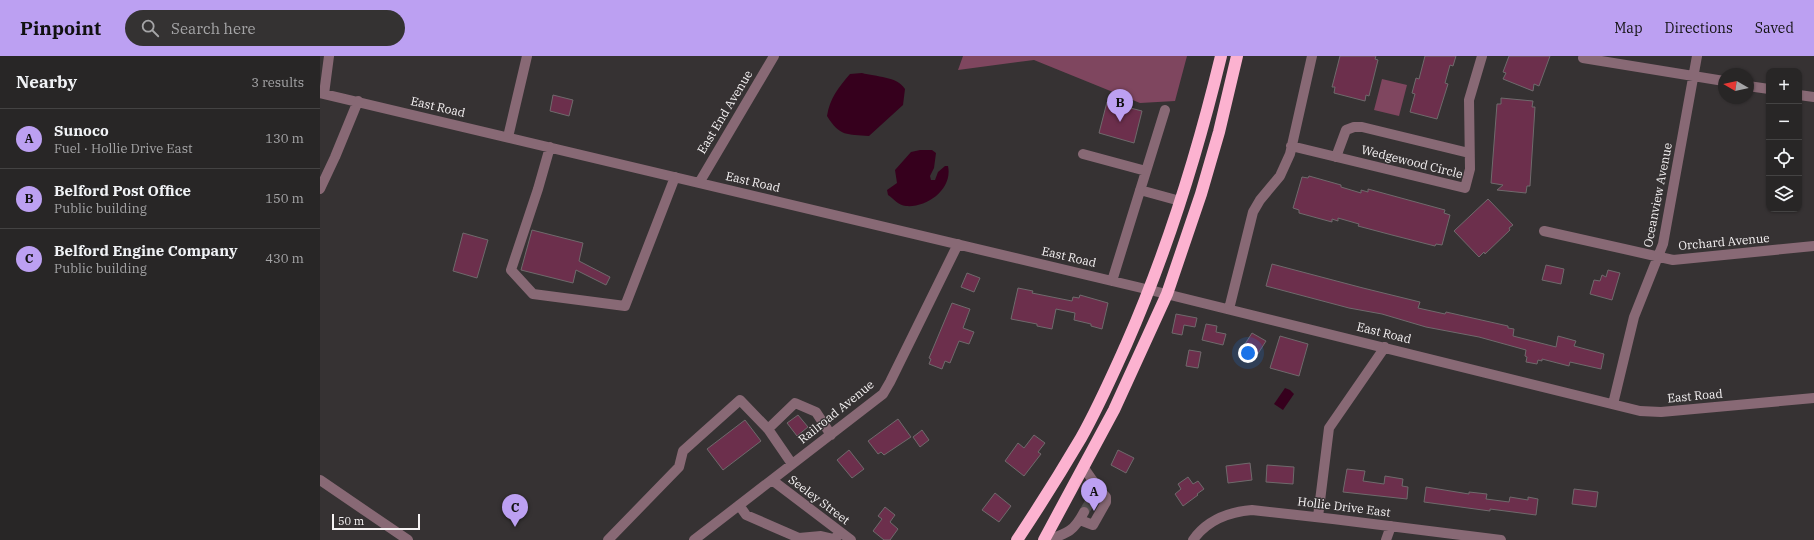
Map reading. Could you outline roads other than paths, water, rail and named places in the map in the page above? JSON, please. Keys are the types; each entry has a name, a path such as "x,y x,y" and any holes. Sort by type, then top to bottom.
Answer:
{"highway":[{"path":"1017,540 1082,437 1110,381 1150,290 1207,114 1220,56"},
{"path":"1044,540 1114,410 1167,294 1201,194 1219,132 1238,56"}],"street":[{"path":"322,93 329,56"},
{"path":"508,137 527,56"},
{"name":"East End Avenue","path":"699,182 774,56"},
{"path":"1229,309 1253,212 1260,200 1280,176 1291,146 1312,56"},
{"name":"Wedgewood Circle","path":"1291,146 1465,188 1470,169 1469,100 1482,56"},
{"name":"Oceanview Avenue","path":"1613,404 1634,317 1663,244 1697,56"},
{"path":"1583,58 1718,81"},
{"path":"1754,87 1766,89"},
{"name":"East Road","path":"322,93 550,146 1167,294 1640,411 1661,412 1814,398"},
{"path":"1802,95 1814,97"},
{"path":"320,189 341,145 358,102"},
{"path":"1112,281 1165,110"},
{"path":"1336,157 1346,130 1354,127 1362,127 1470,153"},
{"path":"550,146 538,189 511,270 533,294 625,306 675,177"},
{"path":"1083,154 1146,171"},
{"path":"1140,190 1180,201"},
{"name":"Orchard Avenue","path":"1544,230 1659,257 1679,260 1814,246"},
{"name":"Railroad Avenue","path":"694,540 883,394 958,244"},
{"path":"1318,517 1329,428 1385,347"},
{"path":"609,540 679,467 683,451 740,400 768,429 792,464"},
{"path":"768,429 795,403 816,412 831,434"},
{"path":"1048,540 1066,534 1075,528 1082,516 1093,525 1106,502 1106,497 1084,468"},
{"path":"320,480 408,540"},
{"name":"Seeley Street","path":"772,480 851,540"},
{"path":"1093,498 1098,488"},
{"path":"739,505 746,515 799,538 820,536 834,539 841,533"},
{"name":"Hollie Drive East","path":"1193,540 1203,528 1218,518 1239,511 1263,511 1318,517 1501,540"},
{"path":"1386,540 1391,526"}],"tunnel":[{"path":"1084,512 1093,497"}],"place":[{"name":"Belford Post Office","path":"1120,122"},
{"name":"Sunoco","path":"1094,511"},
{"name":"Belford Engine Company","path":"515,527"}]}
